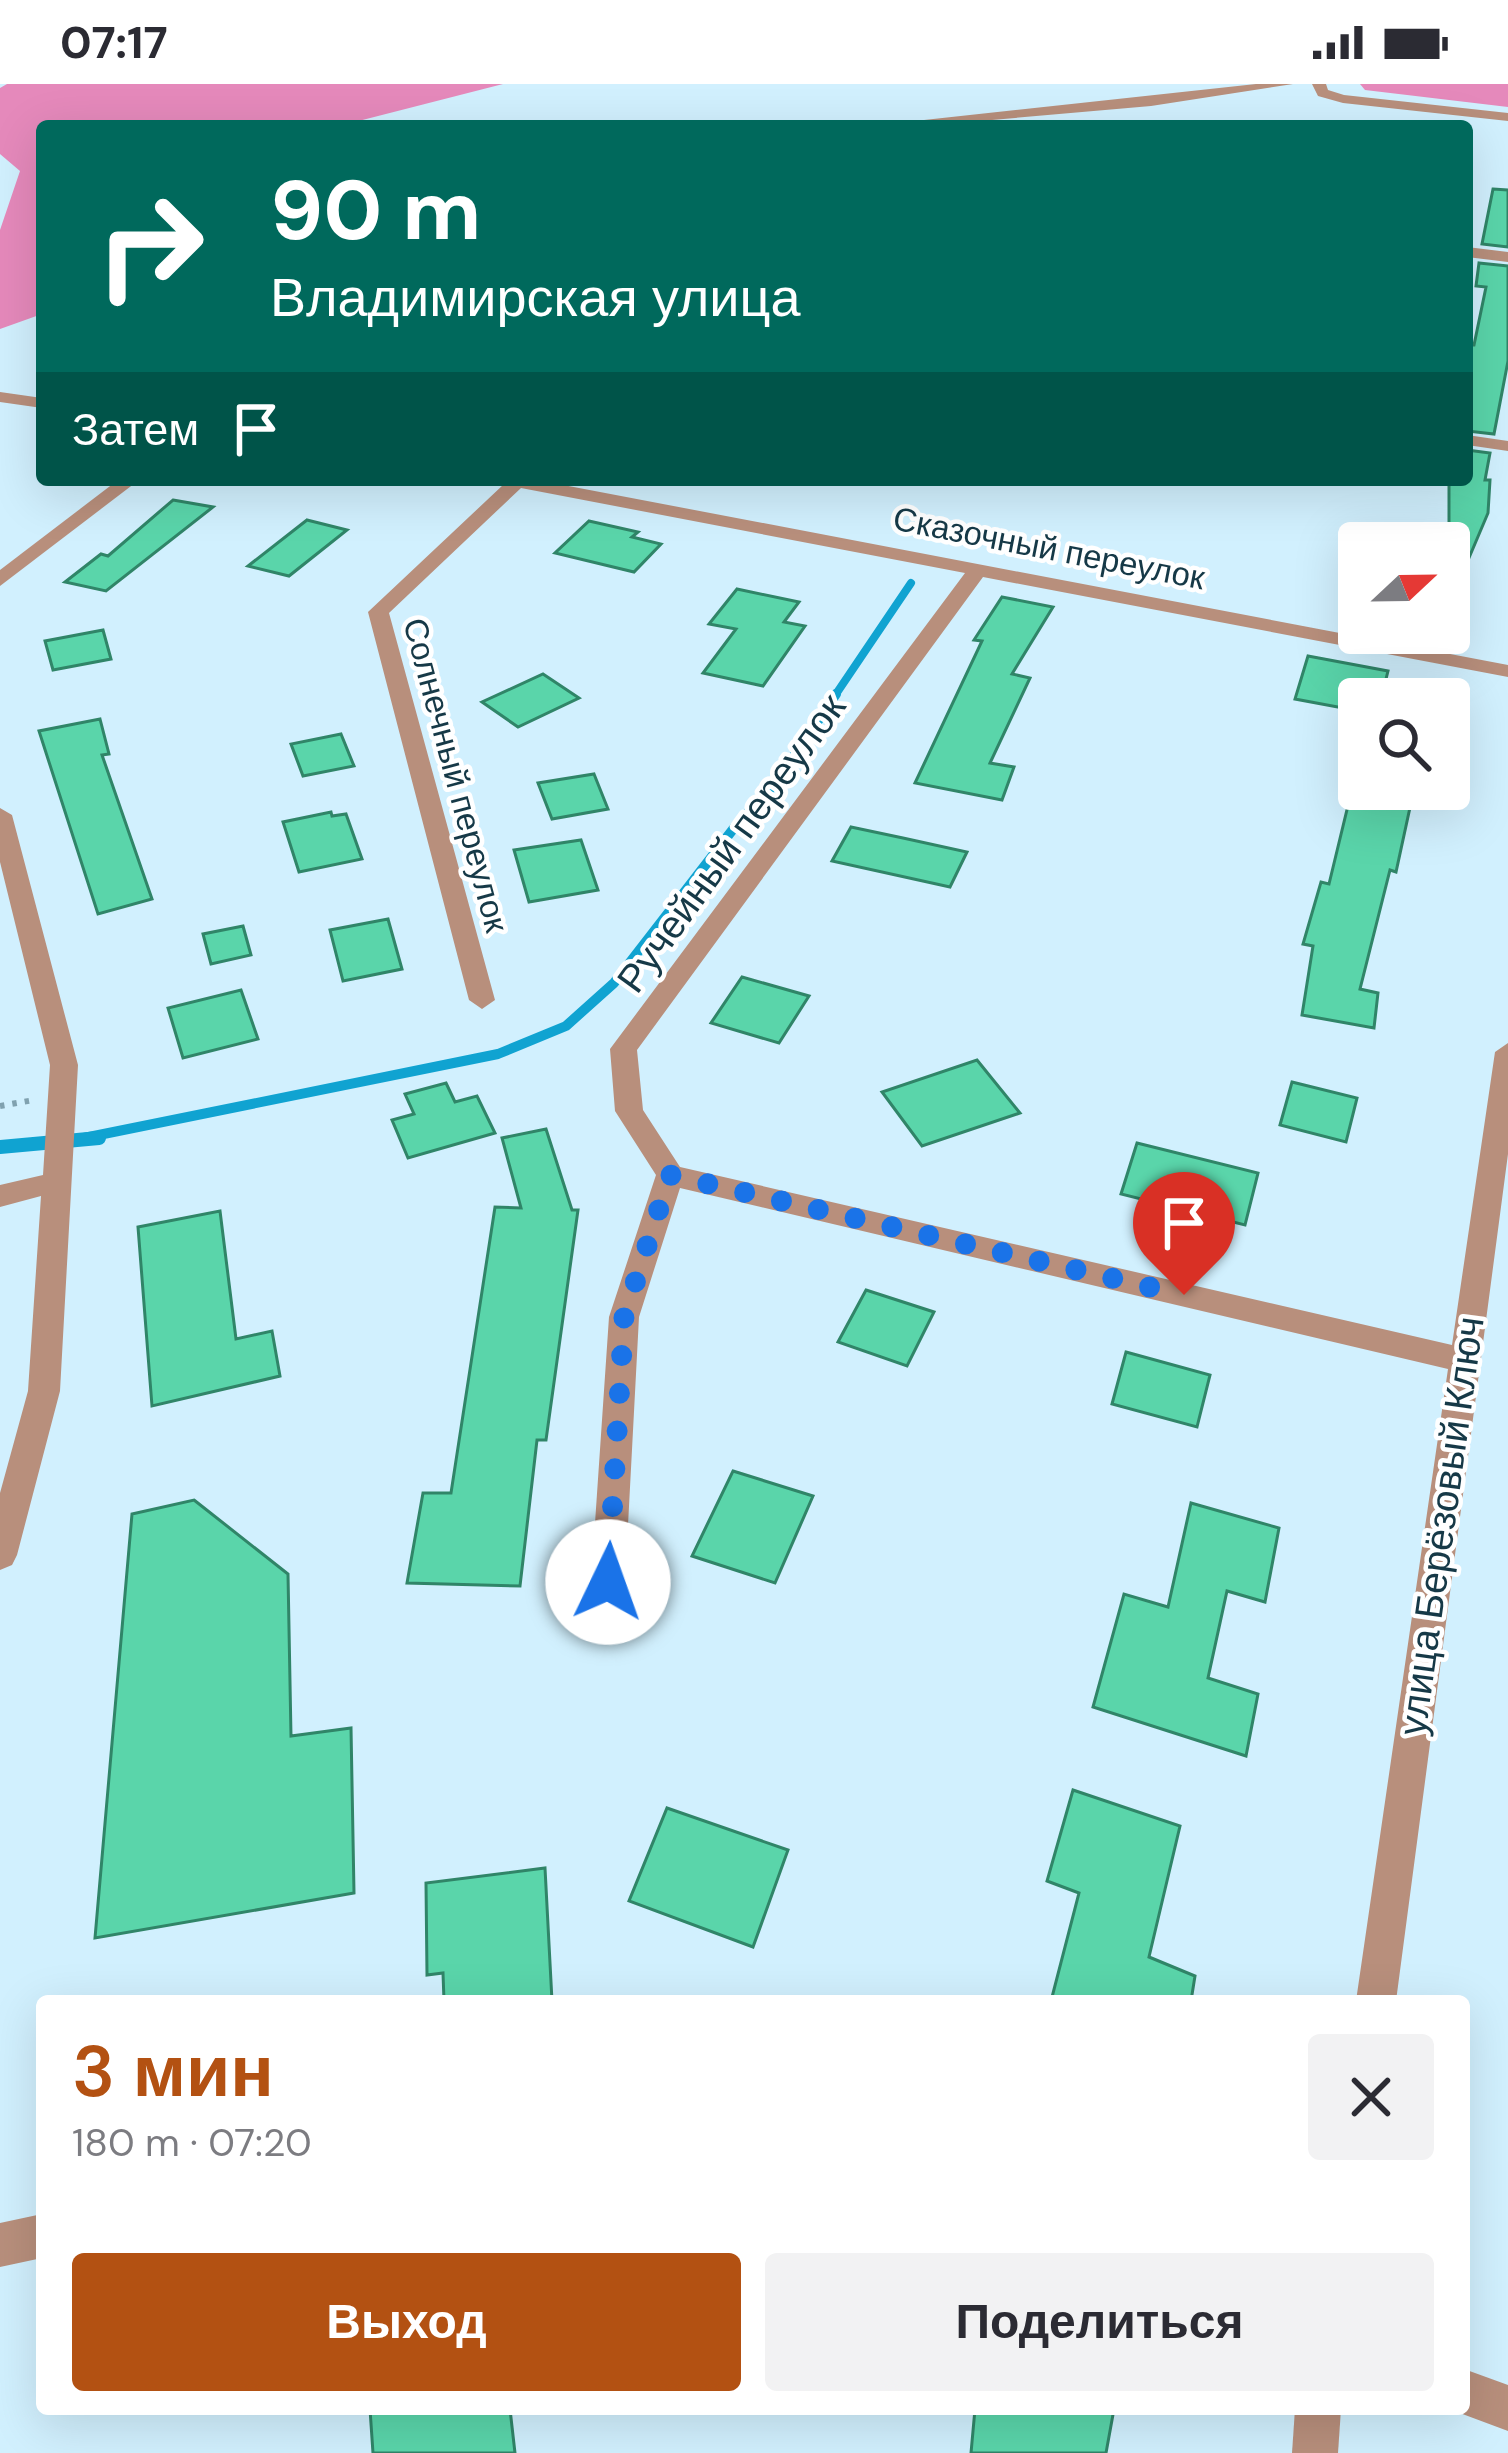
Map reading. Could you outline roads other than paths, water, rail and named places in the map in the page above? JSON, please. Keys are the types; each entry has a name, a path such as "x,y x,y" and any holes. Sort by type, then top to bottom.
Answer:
{"street":[{"path":"946,120 1151,102 1286,84"},
{"path":"1319,84 1323,93 1342,99 1508,117"},
{"path":"1473,253 1508,257"},
{"path":"0,397 36,403"},
{"path":"1473,441 1508,446"},
{"path":"0,580 122,486"},
{"name":"Солнечный переулок","path":"482,1000 378,612 513,486"},
{"name":"Сказочный переулок","path":"538,486 1508,671"},
{"name":"Ручейный переулок","path":"670,1175 629,1111 623,1049 979,568"},
{"path":"0,815 64,1065 44,1390 0,1555"},
{"name":"улица Берёзовый Ключ","path":"1377,1995 1508,1052"},
{"path":"608,1582 624,1317 670,1175 1464,1360"},
{"path":"0,1196 54,1183"},
{"path":"0,2246 36,2237"},
{"path":"1470,2394 1508,2408"},
{"path":"1315,2453 1318,2415"}],"waterway":[{"path":"834,697 911,583"},
{"path":"71,1141 498,1054 566,1026 614,983 734,828 777,781 836,694"},
{"path":"71,1141 99,1138"},
{"path":"0,1147 71,1141"}]}
